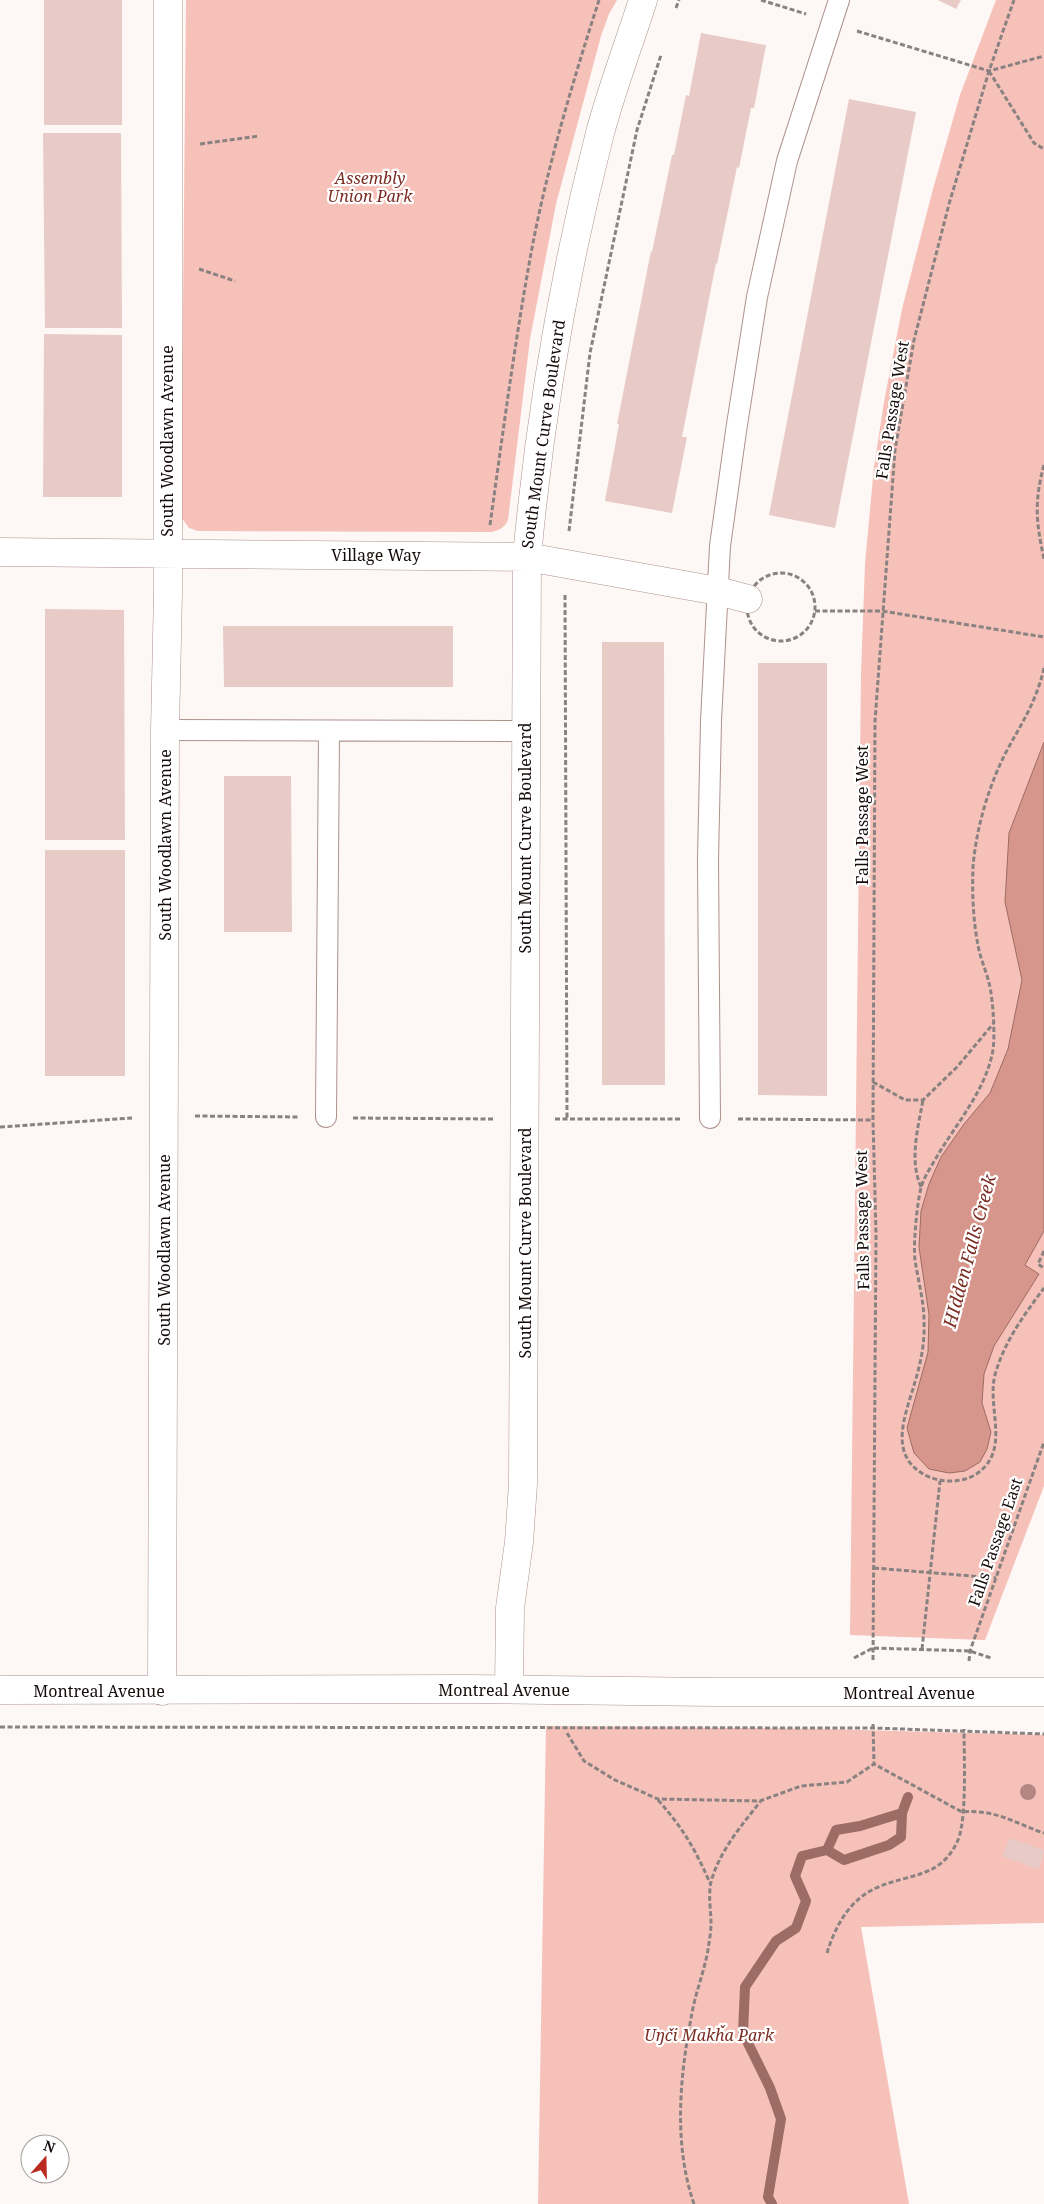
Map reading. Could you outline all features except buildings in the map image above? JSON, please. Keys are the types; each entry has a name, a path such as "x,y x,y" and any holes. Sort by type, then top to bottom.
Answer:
{"street":[{"name":"South Woodlawn Avenue","path":"162,1691 168,0"},
{"name":"South Mount Curve Boulevard","path":"509,1689 510,1608 519,1542 524,1484 527,558 555,336 575,233 601,131 643,0"},
{"name":"Village Way","path":"0,552 527,558 718,591 748,600"},
{"name":"Montreal Avenue","path":"0,1690 509,1689 1044,1692"},
{"name":"Montreal Avenue","path":"1007,1693 1044,1699"}],"lane":[{"path":"710,1118 708,860 711,720 721,537 757,297 787,161 839,0"},
{"path":"165,730 329,732 525,731"},
{"path":"326,1118 329,732"}],"path":[{"path":"762,0 864,34 989,70 1044,56"},
{"name":"Falls Passage West","path":"922,1649 873,1648 876,1234 873,1120 874,721 895,450 914,340 949,204 989,70 1014,0"},
{"path":"989,70 1034,143 1044,149"},
{"path":"196,144 259,136"},
{"path":"196,268 235,281"},
{"path":"1044,465 1036,495 1037,524 1044,559"},
{"path":"782,572 793,574 804,580 811,589 816,611 812,622 797,637 776,640 765,637 756,630 750,621 747,610 752,589 765,577 782,572"},
{"path":"816,611 882,611 1044,637"},
{"path":"1044,668 1037,695 1004,757 988,796 979,828 973,866 973,902 978,946 990,986 993,1053 982,1081 921,1187 914,1256 924,1320 923,1350 904,1416 901,1440 912,1465 925,1475 940,1481 961,1480 973,1476 987,1463 995,1448 997,1433 994,1409 994,1378 1002,1354 1014,1329 1044,1288"},
{"path":"921,1187 916,1175 915,1148 923,1100 957,1067 993,1023"},
{"path":"873,1082 906,1100 923,1100"},
{"path":"710,1118 873,1120"},
{"path":"1044,1251 1038,1264 1044,1268"},
{"name":"Falls Passage East","path":"827,1953 834,1931 840,1920 855,1902 885,1884 919,1876 932,1870 942,1863 952,1851 958,1838 962,1827 964,1730 970,1651 1044,1442"},
{"path":"940,1481 922,1649 970,1651"},
{"path":"874,1568 996,1578"},
{"path":"0,1727 536,1726 964,1730 1044,1734"},
{"path":"567,1733 584,1761 615,1780 658,1799 760,1801 801,1786 847,1782 874,1764 962,1812 973,1811 998,1814 1044,1833"},
{"path":"658,1799 680,1824 710,1884 712,1927 705,1968 692,2010 689,2027 680,2113 684,2161 688,2186 694,2204"},
{"path":"710,1884 720,1860 733,1837 760,1801"}],"green space":[{"name":"Assembly Union Park","path":"186,0 617,0 609,14 601,36 556,204 530,339 508,520 501,528 491,532 198,531 189,528 181,517"},
{"path":"996,0 1044,0 1044,1486 985,1640 850,1635 861,674 865,564 874,467 902,309 960,95"},
{"name":"Uŋči Makȟa Park","path":"546,1726 824,1729 1044,1735 1044,1923 861,1927 909,2204 538,2204"}],"water":[{"path":"1044,742 1044,1231 1025,1265 1039,1274 994,1346 984,1374 982,1403 991,1432 987,1449 980,1462 965,1471 949,1473 929,1469 914,1453 907,1428 928,1352 929,1315 919,1247 921,1211 929,1184 941,1157 964,1124 990,1093 1008,1049 1022,980 1005,902 1009,833"}],"waterway":[{"name":"HIdden Falls Creek","path":"772,2204 768,2197 781,2119 770,2088 743,2033 745,1987 776,1941 796,1928 806,1901 795,1876 802,1856 827,1850 844,1860 889,1845 901,1837 902,1813 908,1797"},
{"path":"827,1850 836,1830 860,1826 902,1813"}]}
